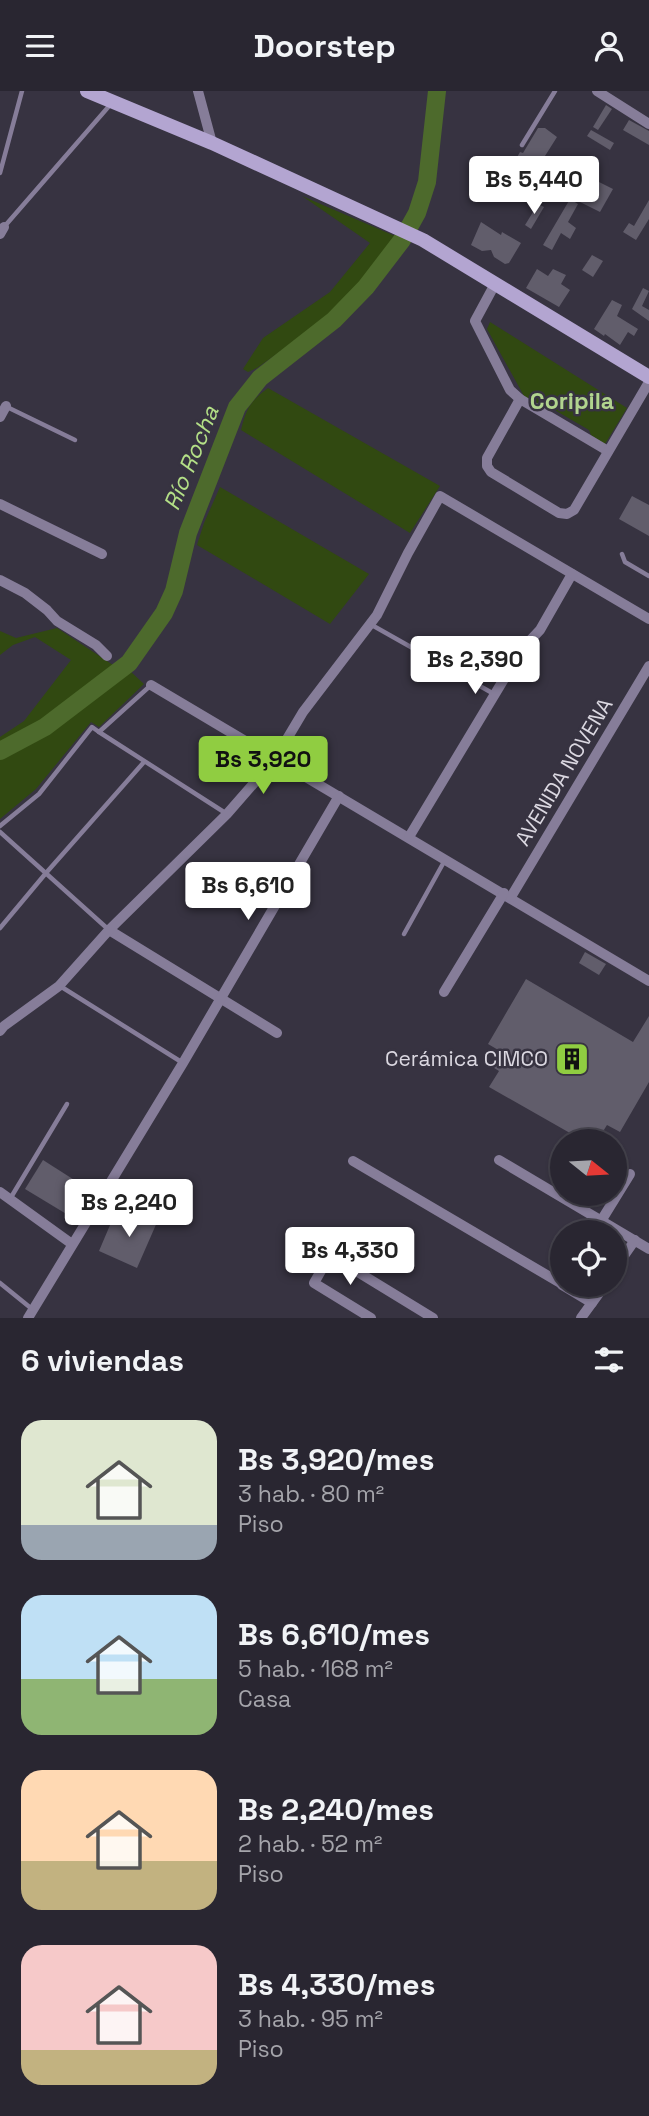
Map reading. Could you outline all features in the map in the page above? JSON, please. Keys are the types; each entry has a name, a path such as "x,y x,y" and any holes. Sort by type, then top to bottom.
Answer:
{"main road":[{"path":"87,91 212,143 423,240 649,379"}],"street":[{"path":"198,91 212,143"},
{"path":"597,91 649,124"},
{"path":"495,284 475,321 510,390 520,399 608,451"},
{"path":"520,399 487,458 487,466 491,472 559,513 566,514 574,510 649,379"},
{"path":"0,417 6,406"},
{"path":"0,1031 59,986 109,930 227,814 275,759 303,712 377,615 440,496 649,619"},
{"path":"0,504 102,554"},
{"path":"409,837 522,649 540,630 572,574"},
{"path":"0,580 25,593 57,621 96,645 107,656"},
{"name":"AVENIDA NOVENA","path":"444,992 508,895 649,666"},
{"path":"151,685 649,981"},
{"path":"31,1314 183,1063 339,796"},
{"path":"109,930 277,1033"},
{"path":"499,1160 599,1220"},
{"path":"353,1161 550,1278"},
{"path":"602,1220 630,1174"},
{"path":"0,1192 72,1244"},
{"path":"627,1236 649,1249"},
{"path":"627,1251 635,1240"},
{"path":"371,1318 314,1283 330,1255 433,1318"},
{"path":"582,1297 592,1303"},
{"path":"582,1318 596,1297"}],"lane":[{"path":"0,173 22,91"},
{"path":"522,145 555,91"},
{"path":"2,230 113,102"},
{"path":"6,406 75,440"},
{"path":"622,554 625,562 649,576"},
{"path":"370,624 495,694"},
{"path":"99,732 151,685"},
{"path":"0,827 39,794 92,727 227,814"},
{"path":"0,928 144,762"},
{"path":"0,832 109,930"},
{"path":"404,934 446,859"},
{"path":"59,986 183,1063"},
{"path":"10,1199 67,1104"},
{"path":"0,1283 31,1314"}],"green space":[{"path":"302,196 395,236 385,253 330,316 248,372 243,369 263,338 330,292 370,243"},
{"path":"490,322 627,408 605,444 591,435 589,430 546,405 540,406 524,396 487,329"},
{"path":"268,388 440,486 410,533 241,430 250,406"},
{"path":"220,487 369,574 330,624 197,545"},
{"path":"57,628 113,665 31,728 0,743 0,737 24,721 71,660 35,637 13,645 0,655 0,631 16,638"},
{"path":"129,670 144,684 99,727 91,722 36,789 0,819 0,756 43,734"}],"building":[{"path":"606,105 612,109 598,130 593,127"},
{"path":"629,120 649,131 649,145 623,130"},
{"path":"538,128 545,128 557,137 526,186 507,175"},
{"path":"591,130 614,143 610,150 587,136"},
{"path":"593,179 613,189 600,212 580,202"},
{"path":"570,199 578,204 568,222 576,228 570,239 561,233 552,250 543,245"},
{"path":"649,200 649,219 636,240 623,232 629,223 634,226"},
{"path":"538,204 544,207 531,229 525,225"},
{"path":"481,222 501,235 502,232 521,243 509,263 505,264 494,257 491,250 482,251 471,245"},
{"path":"592,255 603,261 593,277 582,270"},
{"path":"537,269 548,276 553,269 566,275 561,284 570,290 559,307 526,288"},
{"path":"643,288 649,291 642,306 649,310 649,321 632,309"},
{"path":"612,300 622,305 617,316 638,329 634,336 628,332 620,345 594,329"},
{"path":"632,496 649,505 649,536 619,519"},
{"path":"585,952 606,964 599,975 579,963"},
{"name":"Cerámica CIMCO","path":"526,979 633,1042 649,1016 649,1082 622,1129 607,1125 604,1129 563,1129 489,1087 499,1071 491,1066 500,1051 488,1044"},
{"path":"43,1160 90,1190 73,1218 25,1189"},
{"path":"138,1211 158,1220 137,1268 99,1251 113,1218 132,1226"}],"waterway":[{"name":"Río Rocha","path":"0,751 45,727 129,663 164,613 174,591 188,533 237,407 260,378 334,320 366,287 402,240 417,213 427,182 437,91"}],"place":[{"name":"Cerámica CIMCO","path":"572,1059"}],"district":[{"name":"Coripila","path":"572,401"}]}
